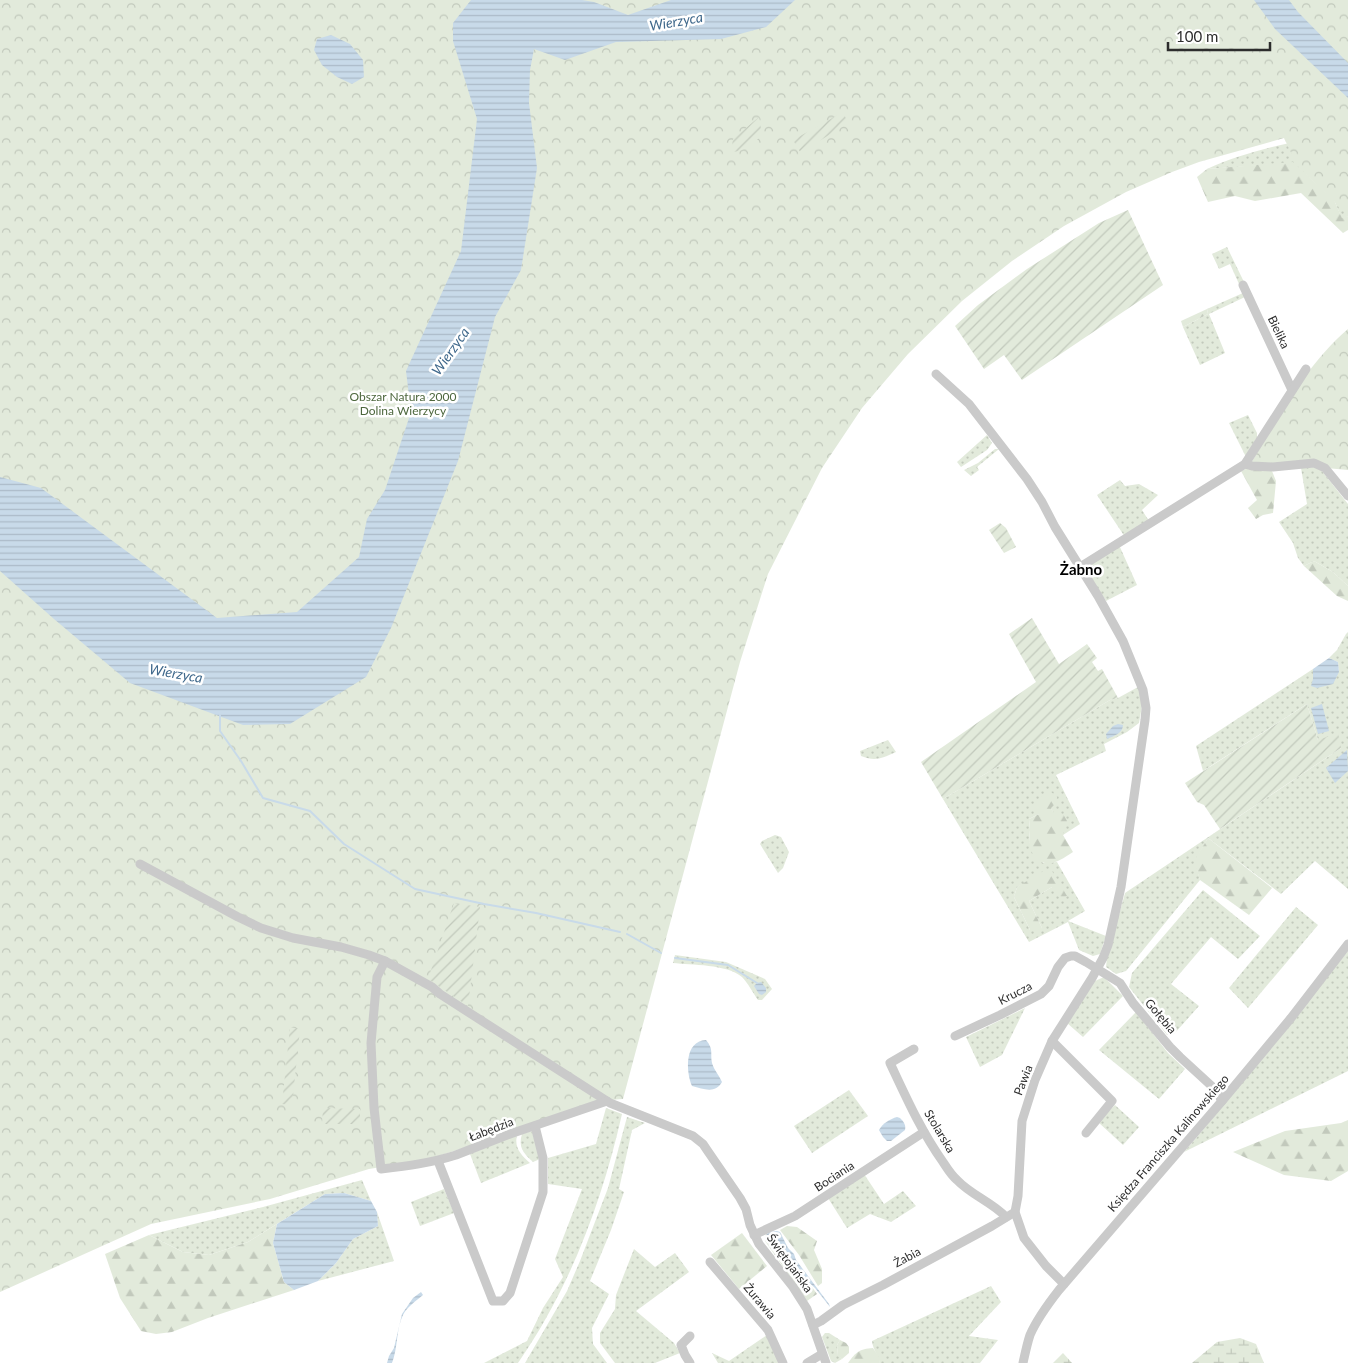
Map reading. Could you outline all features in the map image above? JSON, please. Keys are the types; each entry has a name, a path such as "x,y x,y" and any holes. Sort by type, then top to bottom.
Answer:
{"street":[{"name":"Bielika","path":"1243,285 1292,390"},
{"path":"1080,567 1245,464 1306,369"},
{"name":"Pawia","path":"936,374 969,404 1027,479 1042,502 1055,528 1108,612 1141,682 1145,701 1145,720 1121,887 1108,945 1097,969 1052,1041 1035,1080 1022,1121 1018,1196 1015,1212 1024,1238 1046,1266 1064,1284"},
{"path":"1245,464 1273,467 1314,463 1325,468 1348,496"},
{"name":"Świętojańska","path":"140,864 261,928 293,938 347,948 385,960 432,988 606,1101 637,1115 687,1133 703,1144 740,1198 759,1244 807,1309 826,1363"},
{"name":"Księdza Franciszka Kalinowskiego","path":"1023,1363 1030,1337 1046,1307 1222,1101 1347,945"},
{"name":"Krucza","path":"955,1036 1041,994 1052,982 1060,963 1068,957 1078,957 1097,969"},
{"name":"Łabędzia","path":"385,960 377,976 371,1043 374,1108 381,1169 438,1161 606,1101"},
{"name":"Gołębia","path":"1097,969 1120,983 1133,1003 1170,1047 1216,1090 1222,1101"},
{"path":"1052,1041 1112,1101 1086,1133"},
{"name":"Stolarska","path":"914,1049 890,1063 924,1132 955,1178 1006,1217"},
{"name":"Gołębia","path":"1206,1080 1218,1086 1234,1085"},
{"path":"438,1161 493,1301 503,1301 510,1293 543,1192 543,1158 535,1126"},
{"name":"Bociania","path":"754,1235 795,1216 924,1132"},
{"name":"Żabia","path":"813,1326 843,1305 908,1272 1015,1212"},
{"name":"Żurawia","path":"710,1262 768,1330 783,1363"},
{"path":"690,1336 681,1345 690,1363"},
{"path":"807,1363 822,1354"}],"green space":[{"name":"Obszar Natura 2000 Dolina Wierzycy","path":"0,0 1348,0 1348,215 1297,165 1284,138 1199,162 1172,172 1126,192 1064,226 1012,261 962,301 908,354 862,408 822,468 768,574 740,662 623,1099 596,1101 429,1159 369,1169 270,1199 151,1224 0,1292"},
{"path":"843,112 848,123 813,145 802,155 793,140"},
{"path":"759,117 762,135 748,147 731,152 733,139"},
{"path":"1348,132 1348,216 1342,219 1334,200 1293,163 1207,169 1259,151"},
{"path":"1293,162 1334,200 1342,218 1348,216 1348,230 1343,233 1301,193 1255,201 1235,196 1208,202 1197,177 1207,169"},
{"path":"1128,210 1163,285 1022,380 1004,355 984,369 955,326 978,305 1027,269 1099,223"},
{"path":"1227,247 1244,282 1239,284 1230,264 1219,269 1212,254"},
{"path":"1243,293 1245,297 1209,314 1225,353 1200,365 1183,327 1208,314 1207,309"},
{"path":"1207,309 1208,314 1183,327 1181,321"},
{"path":"1348,329 1348,470 1251,463 1306,375 1333,343"},
{"path":"1248,415 1257,433 1257,437 1246,457 1229,423"},
{"path":"987,435 992,443 987,450 961,467 957,462"},
{"path":"995,449 999,449 977,467 979,470 971,476 964,470 978,463"},
{"path":"1315,467 1322,471 1348,504 1348,586 1333,572 1314,561 1304,566 1298,558 1293,543 1279,522 1307,504 1301,468"},
{"path":"1248,468 1272,471 1276,481 1273,513 1256,519 1248,508 1257,500 1241,471"},
{"path":"1120,480 1125,486 1139,484 1158,495 1142,510 1149,521 1125,537 1097,495"},
{"path":"1000,523 1006,528 1016,547 1004,553 989,530"},
{"path":"1119,545 1137,585 1106,601 1088,574 1091,563"},
{"path":"1314,561 1333,572 1348,586 1348,601 1337,596 1304,566"},
{"path":"1032,618 1059,664 1087,644 1097,658 1092,662 1098,671 1102,669 1118,698 1110,700 943,799 921,762 1036,682 1009,634"},
{"path":"1348,632 1348,889 1315,861 1281,894 1208,838 1195,861 1200,880 1126,971 1116,974 1106,967 1125,893 1341,748 1318,740 1307,704 1203,771 1196,746 1313,669 1313,679 1339,672 1338,662 1329,658 1337,650"},
{"path":"1138,687 1143,700 1139,723 1127,732 1104,744 1106,751 1056,775 1080,824 1063,835 1051,808 1029,819 1029,842 1043,863 1057,862 1085,911 1068,921 1106,936 1100,954 1093,956 1079,950 1068,922 1029,942 943,799 1110,700 1118,698","holes":["1052,871 1052,887 1029,901 1042,928 1030,930 1014,897 1017,887"]},
{"path":"1307,704 1318,740 1338,733 1341,748 1220,829 1204,805 1197,802 1185,783"},
{"path":"888,740 896,752 875,759 861,756 860,751"},
{"path":"1051,792 1057,797 1056,803 1051,808 1053,812 1063,814 1067,821 1063,835 1073,852 1059,861 1045,863 1034,859 1029,842 1029,819 1039,814 1034,807 1041,797"},
{"path":"775,835 781,837 789,852 783,868 778,873 760,844 762,841"},
{"path":"1208,838 1272,888 1249,915 1200,880 1194,861"},
{"path":"1045,870 1052,871 1067,896 1061,900 1052,887 1029,901 1042,928 1038,932 1030,930 1014,897 1017,887"},
{"path":"1203,890 1260,936 1238,959 1211,937 1171,984 1199,1006 1174,1034 1167,1035 1129,987 1132,973"},
{"path":"454,903 480,907 468,1006 428,979"},
{"path":"1296,907 1318,925 1248,1008 1229,988"},
{"path":"1348,951 1348,1071 1184,1152 1197,1137"},
{"path":"675,955 726,962 765,979 772,989 762,1000 758,1000 744,979 735,973 718,967 673,963"},
{"path":"1104,977 1123,996 1083,1037 1067,1023 1095,981"},
{"path":"1025,1008 1002,1055 980,1067 966,1037"},
{"path":"1136,1012 1168,1053 1185,1069 1159,1099 1099,1050"},
{"path":"290,1027 300,1029 292,1105 282,1104"},
{"path":"849,1090 868,1116 812,1153 794,1126"},
{"path":"1115,1105 1139,1127 1123,1145 1098,1122"},
{"path":"323,1108 360,1109 360,1124 322,1124"},
{"path":"606,1108 622,1114 605,1179 594,1212 568,1274 537,1334 518,1363 484,1363 527,1341 543,1308 563,1277 555,1259 582,1189 548,1184 548,1158 596,1144"},
{"path":"627,1117 645,1123 632,1130 619,1189 624,1192 590,1281 609,1294 592,1328 593,1344 607,1363 525,1363 567,1291 580,1261 608,1188"},
{"path":"1348,1120 1348,1171 1331,1181 1284,1175 1233,1152 1285,1131 1341,1123"},
{"path":"532,1131 540,1159 533,1162 524,1153 521,1146 522,1134"},
{"path":"517,1135 516,1144 519,1151 530,1163 481,1183 470,1154"},
{"path":"864,1174 884,1204 903,1191 916,1206 891,1222 870,1214 847,1228 828,1198"},
{"path":"362,1180 371,1201 344,1193 325,1194 248,1242 209,1255 183,1252 149,1235 263,1207"},
{"path":"444,1189 454,1213 420,1226 411,1202"},
{"path":"377,1212 394,1261 318,1281 336,1263 353,1239 378,1226"},
{"path":"277,1224 273,1243 284,1282 294,1290 208,1318 172,1332 156,1334 141,1331 120,1298 105,1254 149,1235 183,1252 209,1255 248,1242"},
{"path":"787,1226 797,1227 817,1241 814,1250 822,1269 822,1283 818,1286 799,1255 780,1230"},
{"path":"742,1233 767,1266 739,1289 711,1255"},
{"path":"766,1233 769,1241 774,1245 774,1252 790,1269 812,1287 817,1294 807,1301 765,1241"},
{"path":"634,1249 655,1267 675,1253 689,1272 636,1311 674,1343 680,1353 655,1363 615,1363 600,1343 600,1333 615,1309 616,1295"},
{"path":"991,1286 1001,1302 969,1336 998,1340 980,1363 880,1363 872,1341"},
{"path":"825,1333 829,1333 840,1340 837,1345 838,1355 842,1359 835,1363 831,1361 822,1337"},
{"path":"767,1335 779,1363 718,1363 712,1353 729,1361"},
{"path":"1240,1338 1256,1344 1264,1363 1192,1363 1217,1342"},
{"path":"840,1340 849,1347 849,1353 842,1359 838,1356 837,1345"},
{"path":"873,1348 879,1357 880,1363 848,1363 858,1352"},
{"path":"1063,1353 1072,1363 1053,1363"}],"water":[{"name":"Wierzyca","path":"471,0 582,0 594,2 628,15 671,0 795,0 766,27 721,39 616,42 565,60 534,49 530,70 529,103 537,168 521,270 495,317 458,461 391,628 366,677 290,724 243,725 130,683 0,571 0,477 41,488 217,618 297,612 359,557 367,519 385,490 411,412 406,371 461,251 477,119 453,41 453,23"},
{"path":"1254,0 1289,0 1298,12 1348,63 1348,98 1275,29"},
{"path":"331,35 350,44 363,60 364,77 352,84 337,77 322,65 314,50 317,39"},
{"path":"1329,658 1338,662 1339,672 1333,684 1317,688 1311,686 1313,669"},
{"path":"1322,704 1329,731 1318,734 1311,708"},
{"path":"1123,725 1123,728 1118,734 1107,739 1106,734 1113,726"},
{"path":"1347,750 1348,771 1335,783 1326,768"},
{"path":"761,982 766,988 766,992 762,995 759,994 754,986"},
{"path":"706,1040 711,1049 713,1066 722,1082 713,1089 692,1086 688,1066 690,1051 699,1042"},
{"path":"897,1117 904,1122 905,1130 891,1141 887,1141 879,1130 887,1122"},
{"path":"344,1193 371,1201 377,1212 378,1226 353,1239 336,1263 318,1281 294,1290 284,1282 273,1243 277,1224 325,1194"},
{"path":"769,1232 780,1232 796,1260 830,1307 815,1288 784,1259 775,1254 774,1245 766,1235"},
{"path":"421,1292 423,1295 405,1312 400,1325 402,1314 413,1298"},
{"path":"399,1328 392,1363 387,1363 394,1348"}],"waterway":[{"path":"220,715 220,731 263,798 310,811 344,844 415,889 620,932"},
{"path":"627,934 661,953"},
{"path":"675,958 728,965 757,983"}],"district":[{"name":"Żabno","path":"1081,569"}]}
